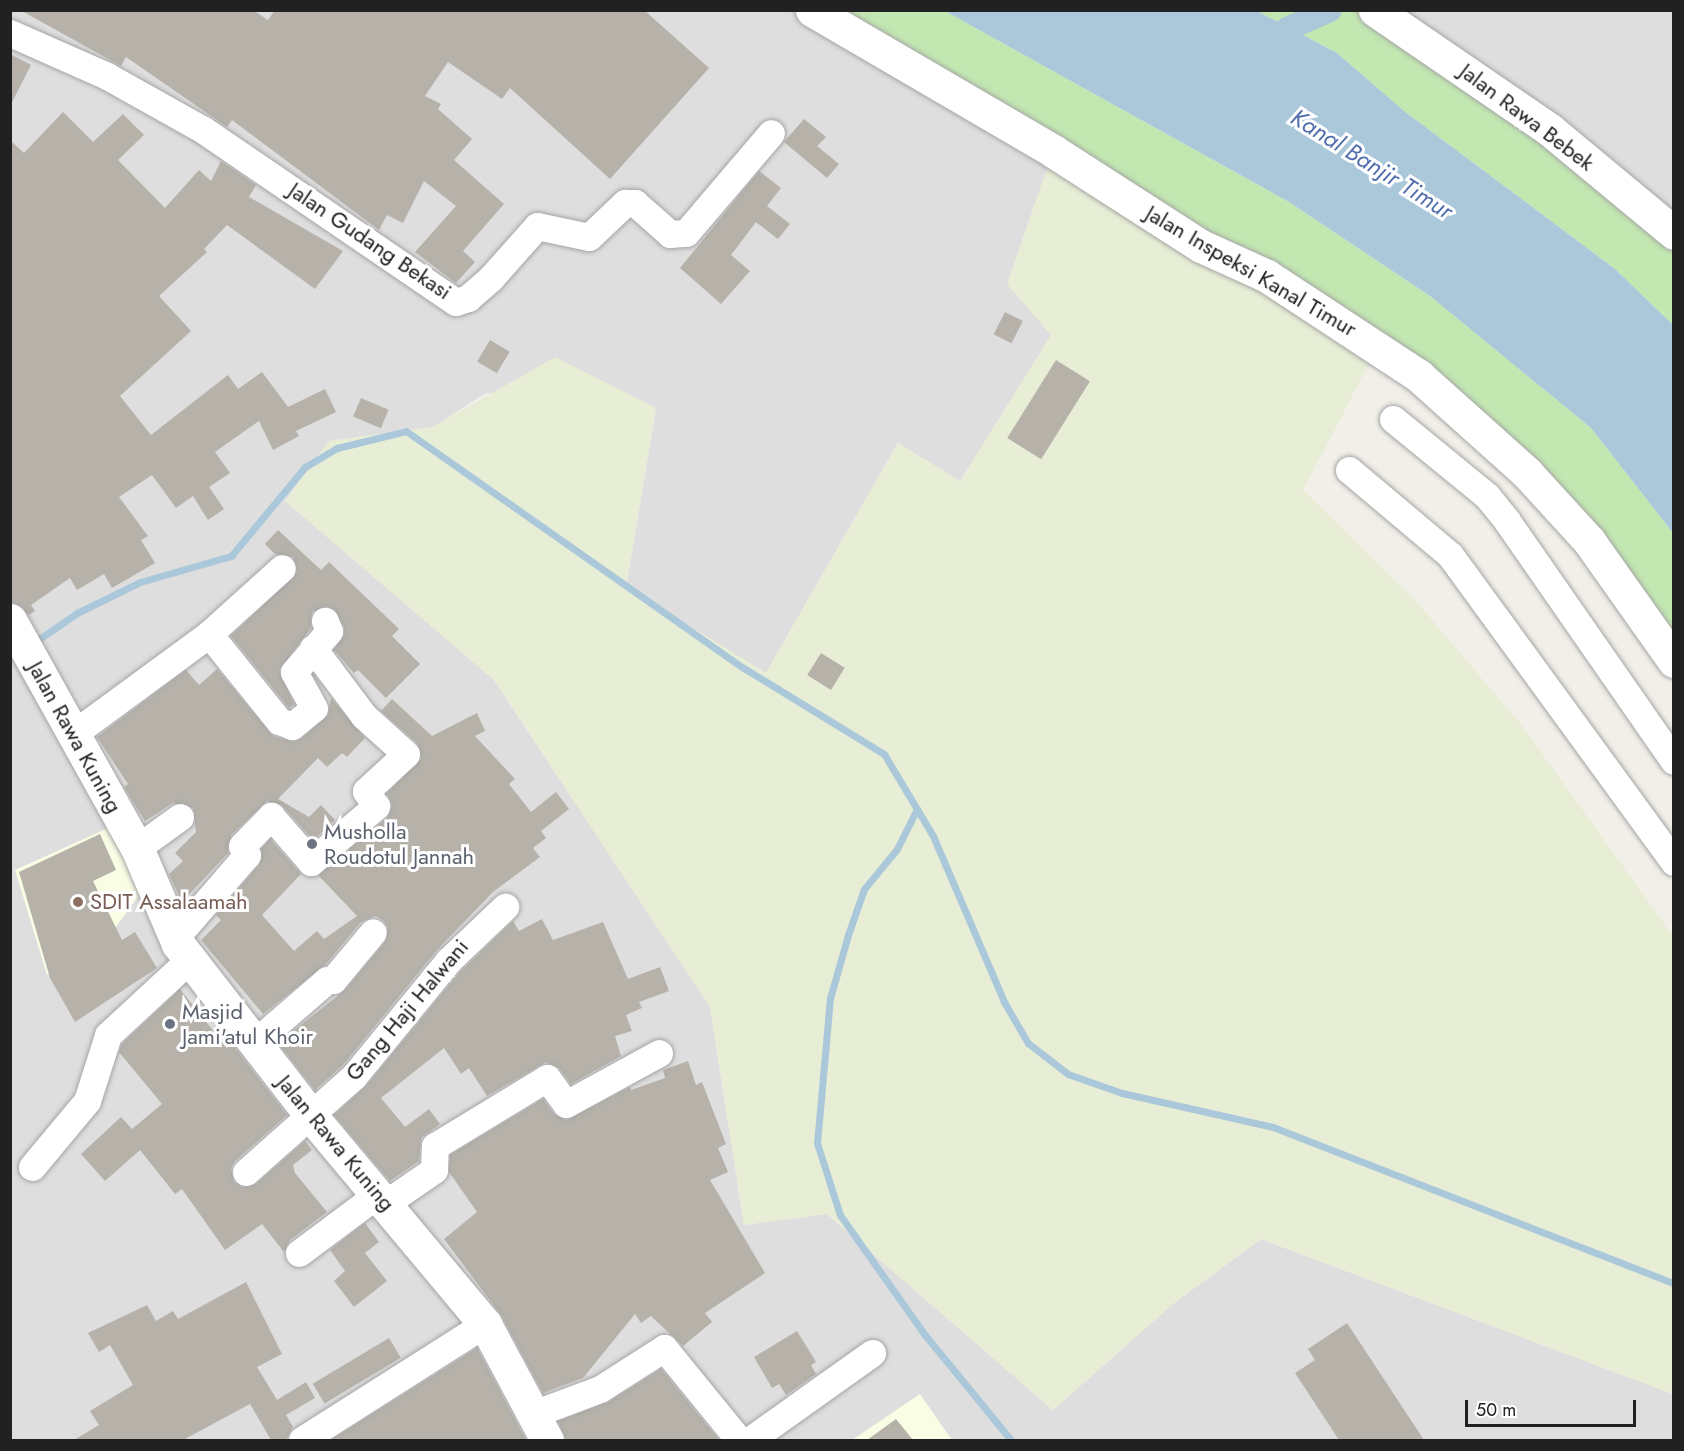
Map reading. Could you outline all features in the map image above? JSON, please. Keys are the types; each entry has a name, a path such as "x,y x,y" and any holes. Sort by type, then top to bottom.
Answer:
{"street":[{"name":"Jalan Inspeksi Kanal Timur","path":"812,10 1053,151 1201,246 1267,276 1419,376 1527,472 1589,542 1674,661"},
{"name":"Jalan Rawa Bebek","path":"1388,18 1550,130 1674,233"},
{"name":"Jalan Gudang Bekasi","path":"10,33 107,76 193,124 456,302 468,298 490,279 537,226 589,237 625,203 635,203 670,234 686,232 771,133"},
{"path":"1394,419 1500,513 1674,761"},
{"path":"1349,470 1462,570 1674,862"},
{"path":"73,734 209,634 282,568"},
{"name":"Jalan Rawa Kuning","path":"10,620 137,848 182,949 312,1117 485,1324 541,1427"},
{"path":"209,634 286,726 300,722 314,708 294,672 329,631 325,621"},
{"path":"32,1167 87,1101 108,1035 182,949 247,855 242,846 271,816 311,862 376,806 366,791 406,754 364,716 313,648"},
{"path":"137,848 180,817"},
{"name":"Gang Haji Halwani","path":"246,1172 312,1117 354,1076 471,935 505,907"},
{"path":"254,1043 333,980 373,932"},
{"path":"299,1253 382,1198 434,1170 434,1148 454,1133 547,1078 566,1104 660,1053"},
{"path":"302,1440 485,1324"},
{"path":"541,1427 664,1348 739,1440"},
{"path":"750,1440 872,1353"}],"shaded area":[{"path":"10,11 810,11 1053,151 1052,335 960,482 898,443 766,673 626,587 656,408 486,393 433,427 329,441 285,501 494,680 710,1007 744,1225 827,1214 1053,1410 1174,1303 1261,1239 1673,1394 1673,1440 11,1440"},
{"path":"1375,11 1673,11 1673,234"},
{"path":"1053,151 1378,347 1303,490 1416,601 1523,727 1673,936 1673,1394 1261,1239 1174,1303 1053,1410 827,1214 744,1225 710,1007 494,680 285,501 329,441 433,427 555,357 656,408 626,587 766,673 898,443 960,481 1051,335 1007,284"},
{"name":"SDIT Assalaamah","path":"115,825 145,887 104,943 47,975 15,870"},
{"path":"920,1394 952,1440 852,1440"}],"green space":[{"path":"812,11 945,11 1289,202 1430,296 1591,428 1673,533 1673,661 1589,541 1378,347"},
{"path":"1257,11 1375,11 1673,233 1673,325 1615,269 1404,111 1337,53"}],"water":[{"name":"Kanal Banjir Timur","path":"945,11 1257,11 1337,53 1404,111 1615,269 1673,325 1673,533 1591,428 1430,296 1289,202"}],"building":[{"path":"20,10 253,10 268,20 275,10 644,10 709,68 610,179 510,88 502,99 448,62 425,96 441,104 438,109 472,139 454,160 504,204 463,251 475,262 456,283 415,252 456,206 424,181 403,223 387,215 379,230 232,120 227,127 126,57 121,66"},
{"path":"10,54 31,65 10,106"},
{"path":"63,112 93,142 123,114 144,135 118,160 165,208 199,170 211,181 221,161 256,185 249,197 343,251 315,289 227,225 204,249 207,252 159,296 191,331 120,396 151,435 228,375 238,389 262,372 288,407 325,389 336,412 296,431 299,436 273,450 259,421 215,452 230,473 209,487 224,509 208,520 193,496 176,508 152,475 119,497 148,536 141,540 155,563 112,588 104,574 77,590 70,578 31,605 35,611 29,615 10,601 10,140 24,153"},
{"path":"804,119 826,137 817,146 839,164 827,178 784,142"},
{"path":"759,171 781,188 767,206 790,224 778,239 756,222 731,255 750,271 721,304 680,268"},
{"path":"1005,312 1023,321 1011,343 994,334"},
{"path":"490,340 510,352 497,373 477,361"},
{"path":"1056,360 1090,381 1041,459 1007,438"},
{"path":"361,398 389,410 381,428 353,416"},
{"path":"278,530 321,570 329,562 399,629 392,636 420,664 386,698 358,670 354,673 334,650 344,634 344,626 328,606 312,612 311,628 279,670 294,704 289,708 231,636 297,573 293,557 275,554 265,544"},
{"path":"821,653 845,668 831,690 807,675"},
{"path":"217,669 273,736 294,742 302,738 328,715 331,698 365,738 347,757 342,753 327,767 318,758 278,799 309,817 321,805 335,820 313,840 282,805 267,801 231,835 228,853 182,902 169,874 183,861 175,853 196,832 193,808 173,803 145,821 124,787 128,784 97,737 186,670 199,685"},
{"path":"392,699 432,736 477,713 485,731 475,736 515,779 509,784 531,812 556,792 569,809 541,831 546,838 533,848 540,857 493,892 437,950 343,1065 315,1090 278,1043 345,990 385,942 388,927 383,920 375,916 361,922 325,965 263,1014 201,940 221,920 216,915 259,865 261,849 270,839 301,874 262,915 294,951 317,931 324,939 357,916 318,875 387,818 392,805 387,793 421,759 417,743 381,711"},
{"name":"SDIT Assalaamah","path":"100,834 116,870 93,881 122,940 135,932 157,968 75,1022 50,978 19,872"},
{"path":"542,919 553,940 603,922 628,979 660,967 669,991 639,1002 642,1008 626,1015 632,1031 615,1036 621,1056 571,1084 559,1068 546,1062 487,1096 469,1068 461,1074 444,1048 381,1098 405,1127 429,1109 440,1124 421,1138 419,1161 390,1181 334,1115 366,1086 460,972 513,921 519,931"},
{"path":"180,989 227,1048 232,1044 287,1115 235,1161 231,1168 234,1182 242,1187 256,1184 305,1141 312,1150 293,1165 295,1173 327,1212 290,1240 284,1252 262,1224 225,1250 182,1189 175,1194 140,1150 105,1181 81,1154 121,1117 132,1129 162,1104 119,1052 122,1044"},
{"path":"688,1061 696,1085 702,1082 726,1144 718,1148 728,1172 710,1180 765,1273 705,1313 712,1322 683,1346 651,1316 641,1323 635,1314 583,1378 543,1393 501,1315 444,1239 477,1212 449,1172 450,1155 543,1099 554,1114 567,1120 630,1087 631,1090 665,1078 663,1070"},
{"path":"365,1223 379,1242 365,1253 387,1281 354,1307 334,1281 345,1271 330,1250"},
{"path":"246,1282 282,1354 257,1367 277,1400 306,1382 315,1398 286,1415 293,1427 286,1440 271,1440 250,1404 183,1440 74,1440 99,1425 90,1411 133,1385 110,1345 99,1352 88,1333 147,1305 156,1321 173,1311 178,1319"},
{"path":"1347,1323 1424,1440 1339,1440 1295,1373 1315,1360 1308,1349"},
{"path":"797,1331 816,1362 811,1365 816,1374 786,1395 779,1384 772,1388 754,1357"},
{"path":"389,1338 401,1358 325,1404 313,1384"},
{"path":"477,1348 526,1440 331,1440"},
{"path":"661,1369 719,1440 566,1440 558,1421 608,1402"},
{"path":"896,1419 913,1440 867,1440"}],"waterway":[{"path":"1287,29 1330,10"},
{"path":"32,644 77,613 140,582 231,556 305,467 337,448 406,431 742,667 884,754 933,836 1004,1002 1028,1043 1068,1074 1122,1093 1273,1127 1674,1283"},
{"path":"917,809 897,849 864,889 848,935 830,998 817,1143 840,1215 925,1335 1011,1440"}],"place":[{"name":"Musholla Roudotul Jannah","path":"312,844"},
{"name":"SDIT Assalaamah","path":"78,902"},
{"name":"Masjid Jami'atul Khoir","path":"170,1024"}]}
